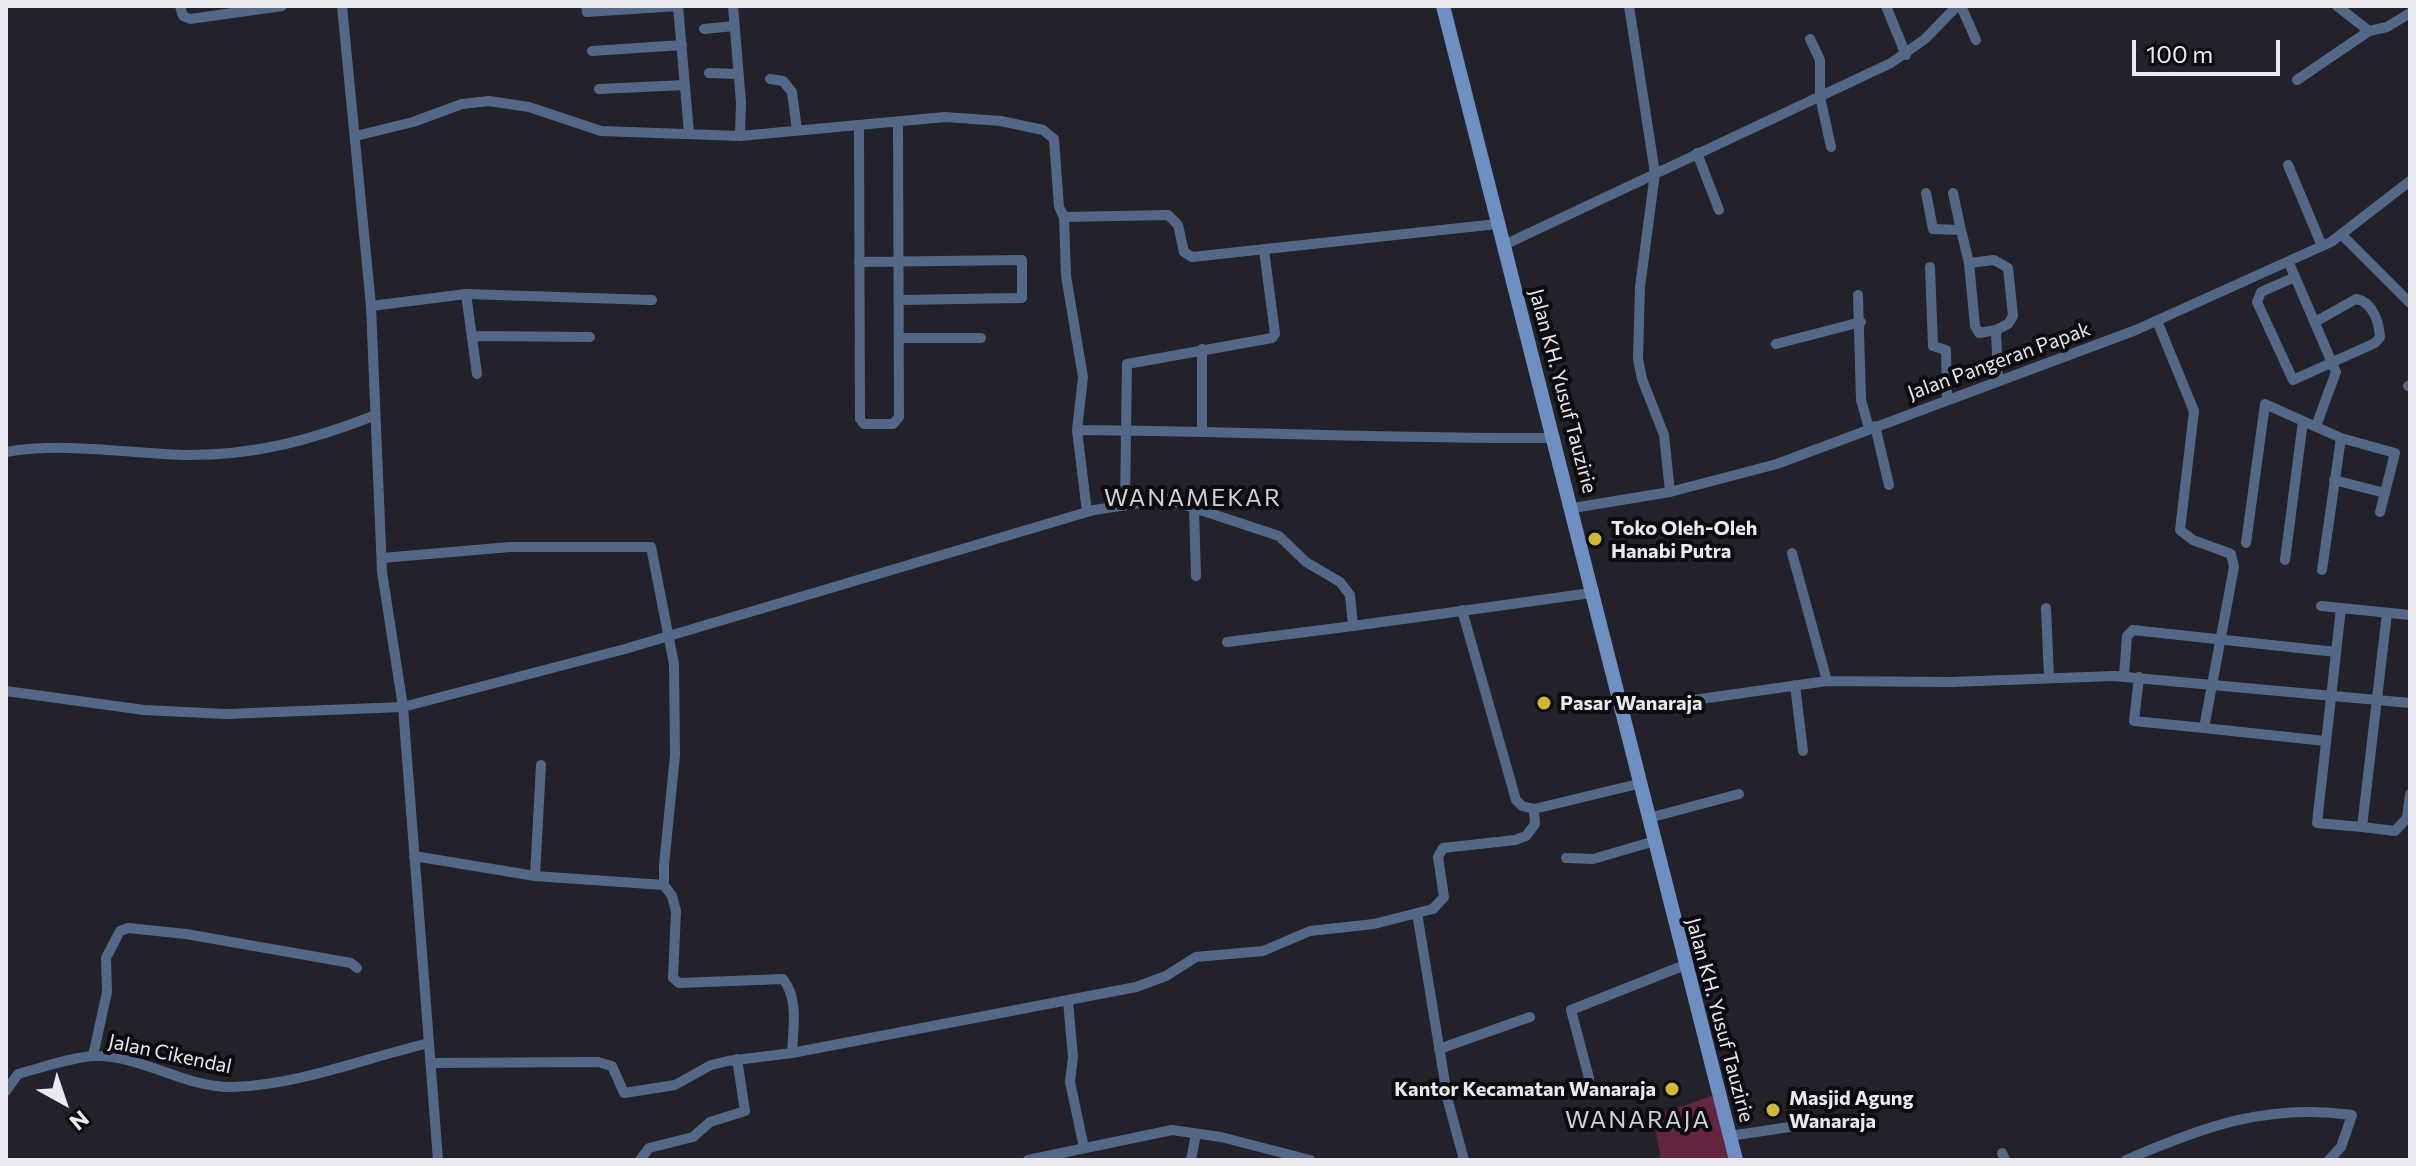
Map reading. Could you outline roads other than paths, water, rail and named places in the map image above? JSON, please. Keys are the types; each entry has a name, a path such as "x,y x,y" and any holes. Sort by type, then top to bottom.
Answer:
{"main road":[{"name":"Jalan KH. Yusuf Tauzirie","path":"1443,6 1573,508 1591,593 1736,1160"}],"street":[{"path":"180,6 183,16 190,19 282,6"},
{"path":"342,6 371,306 373,416 382,558 403,707 433,1063 438,1160"},
{"path":"586,6 587,12 678,6 689,133"},
{"path":"733,6 740,136"},
{"path":"1629,6 1655,173 1640,287 1638,359 1642,379 1664,435 1670,492"},
{"path":"1886,6 1906,55"},
{"path":"1504,245 1590,208 1655,173 1906,55 1959,6 1976,40"},
{"path":"2337,6 2369,31"},
{"path":"2297,80 2369,31 2387,27 2410,13"},
{"path":"704,29 734,26"},
{"path":"1810,39 1820,60 1820,97 1831,147"},
{"path":"592,51 682,45"},
{"path":"709,73 738,74"},
{"path":"770,79 783,81 792,92 797,130"},
{"path":"599,89 685,85"},
{"path":"356,136 413,122 462,104 489,101 529,107 601,131 740,136 961,118 1001,121 1048,132 1056,142 1066,276 1083,377 1077,430 1087,512"},
{"path":"859,126 860,412 864,424 897,421 898,123"},
{"path":"1697,153 1719,210"},
{"path":"2288,165 2322,246"},
{"name":"Jalan Pangeran Papak","path":"1573,508 1670,492 1777,464 2157,321 2289,263 2342,235 2410,181"},
{"path":"1926,193 1933,229 1961,230"},
{"path":"1953,193 1969,263 1976,329 1979,333 2008,324 2013,316 2008,268 1994,260 1969,263"},
{"path":"1064,217 1163,213 1175,221 1189,256 1497,224"},
{"path":"2342,235 2410,303"},
{"path":"1125,504 1124,430 1128,362 1202,349 1262,343 1272,338 1275,334 1264,250"},
{"path":"859,262 1022,260 1022,298 899,300"},
{"path":"2289,263 2336,372 2316,426"},
{"path":"1930,267 1933,346 1946,350 1947,399"},
{"path":"2295,277 2261,292 2259,308 2293,380 2375,343 2380,337 2379,326 2370,306 2356,299 2315,322"},
{"path":"371,306 466,294 652,300"},
{"path":"466,294 477,374"},
{"path":"1858,295 1861,400 1889,485"},
{"path":"2157,321 2194,411 2180,530 2193,540 2231,554 2234,567 2218,639 2204,728"},
{"path":"1776,344 1861,322"},
{"path":"1996,330 1998,380"},
{"path":"472,336 590,337"},
{"path":"899,338 981,338"},
{"path":"1202,349 1202,431"},
{"path":"2246,543 2265,404 2341,438 2395,453 2380,512"},
{"path":"6,452 97,448 183,455 247,453 306,441 373,416"},
{"path":"2285,560 2303,421"},
{"path":"1077,430 1426,439 1555,438"},
{"path":"2322,570 2341,438"},
{"path":"2334,480 2385,493"},
{"path":"6,691 157,711 226,714 403,707 667,636 1087,512 1167,499 1287,540 1306,562 1340,582 1350,595 1353,626"},
{"path":"1194,508 1196,576"},
{"path":"382,558 510,547 647,546 652,551 674,664 676,710 664,885 672,896 676,911 675,980 679,983 783,979 791,989 794,1008 792,1053"},
{"path":"1792,553 1827,681"},
{"path":"1227,642 1591,593"},
{"path":"2321,606 2410,615"},
{"path":"2046,608 2049,678"},
{"path":"2341,608 2317,823 2395,831 2407,818 2410,794"},
{"path":"1462,610 1516,800 1522,806 1534,809 1642,783"},
{"path":"2362,827 2387,613"},
{"path":"2124,676 2127,636 2133,630 2336,652"},
{"path":"1623,710 1827,681 2124,676 2410,703"},
{"path":"2139,677 2134,721 2325,741"},
{"path":"1795,685 1803,751"},
{"path":"535,876 541,765"},
{"path":"1649,818 1739,794"},
{"path":"433,1063 610,1064 626,1093 675,1085 711,1065 737,1059 792,1053 1153,982 1196,957 1263,951 1310,931 1374,924 1433,909 1442,902 1438,857 1443,848 1526,836 1535,824 1534,809"},
{"path":"1566,858 1593,859 1655,841"},
{"path":"414,856 535,876 664,885"},
{"path":"1417,913 1439,1049 1464,1160"},
{"path":"93,1056 107,992 106,958 120,931 128,928 213,938 351,963 357,968"},
{"path":"1589,1078 1571,1010 1685,965"},
{"path":"1068,1001 1073,1057 1070,1082 1084,1148"},
{"path":"1439,1049 1530,1017"},
{"name":"Jalan Cikendal","path":"6,1091 18,1074 93,1056 129,1061 206,1084 230,1087 303,1077 429,1043"},
{"path":"640,1160 649,1148 695,1136 710,1122 745,1111 737,1059"},
{"path":"2126,1160 2224,1124 2268,1112 2295,1110 2352,1115 2341,1147 2329,1160"},
{"path":"1730,1136 1809,1124"},
{"path":"1028,1160 1172,1130 1310,1160"},
{"path":"1191,1160 1196,1134"}],"place":[{"name":"Toko Oleh-Oleh Hanabi Putra","path":"1595,539"},
{"name":"Pasar Wanaraja","path":"1544,703"},
{"name":"Kantor Kecamatan Wanaraja","path":"1672,1089"},
{"name":"Masjid Agung Wanaraja","path":"1773,1110"}],"district":[{"name":"WANAMEKAR","path":"1193,498"},
{"name":"WANARAJA","path":"1638,1120"}]}
